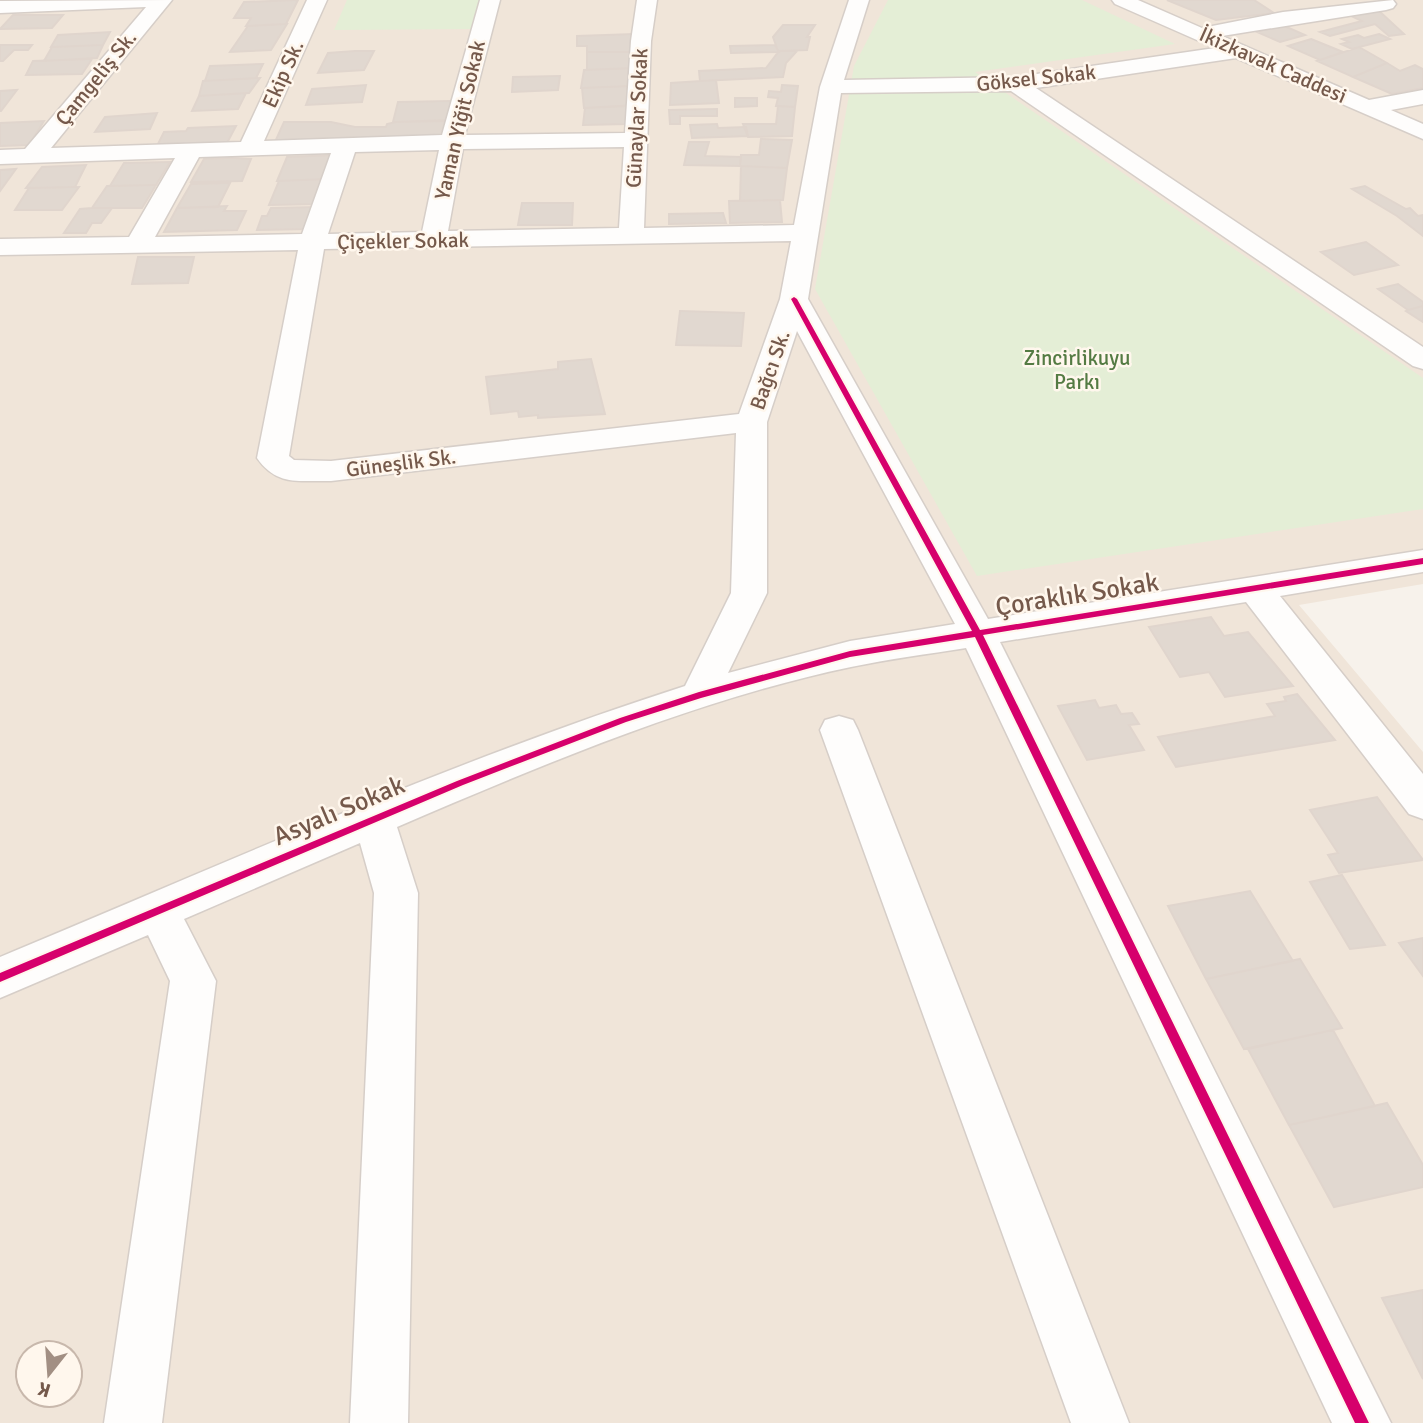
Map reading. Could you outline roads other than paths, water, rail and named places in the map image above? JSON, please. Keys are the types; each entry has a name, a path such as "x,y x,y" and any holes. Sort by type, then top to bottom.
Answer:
{"street":[{"path":"5,7 162,0"},
{"name":"Çamgeliş Sk.","path":"32,156 162,0"},
{"name":"Ekip Sk.","path":"249,149 317,0"},
{"name":"Yaman Yiğit Sokak","path":"433,241 455,142 457,118 490,0"},
{"name":"Günaylar Sokak","path":"631,237 641,41 647,0"},
{"name":"Bağcı Sk.","path":"699,695 749,593 752,422 794,299 831,87 859,0"},
{"name":"İkizkavak Caddesi","path":"1122,0 1423,132"},
{"path":"1201,34 1283,18 1386,4 1383,0"},
{"name":"Göksel Sokak","path":"831,87 1016,84 1240,51"},
{"path":"1016,84 1423,360"},
{"path":"1368,107 1423,97"},
{"path":"0,157 455,142 636,140"},
{"path":"312,242 346,145"},
{"path":"137,245 191,151"},
{"name":"Çiçekler Sokak","path":"0,247 805,233"},
{"name":"Güneşlik Sk.","path":"312,242 273,458 285,470 331,471 752,422"},
{"path":"794,299 977,632 1362,1423"},
{"name":"Çoraklık Sokak","path":"699,695 850,653 1423,561"},
{"path":"1254,588 1423,803"},
{"name":"Asyalı Sokak","path":"0,978 373,820 623,720 699,695"},
{"path":"839,730 1100,1423"},
{"path":"373,820 396,893 379,1423"},
{"path":"133,1423 193,981 158,911"}],"park label":[{"name":"Zincirlikuyu Parkı","path":"1077,370"}]}
